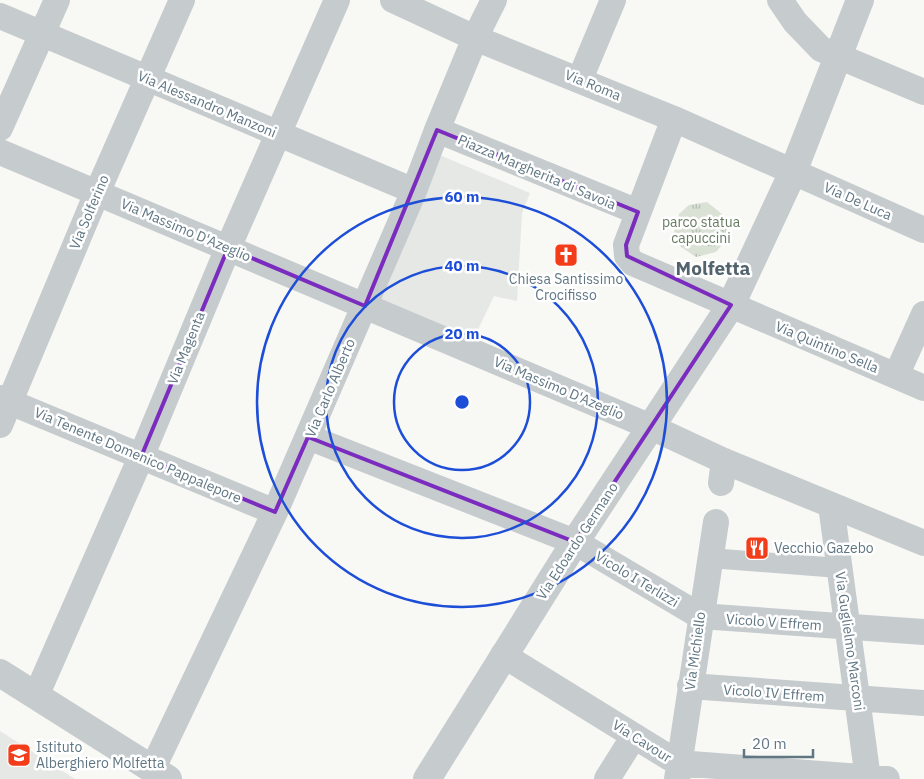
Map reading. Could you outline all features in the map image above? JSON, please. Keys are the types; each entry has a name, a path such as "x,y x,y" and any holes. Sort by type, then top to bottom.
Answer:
{"street":[{"path":"0,128 57,0"},
{"name":"Via Solferino","path":"3,408 146,78 182,0"},
{"name":"Via Magenta","path":"36,696 141,456 228,248 337,0"},
{"name":"Via Roma","path":"393,0 475,38 580,79 793,172"},
{"name":"Via Carlo Alberto","path":"160,774 365,306 414,191 475,38 494,0"},
{"path":"580,79 613,0"},
{"path":"780,0 815,45 924,92"},
{"path":"674,119 626,245 627,256 634,263 731,305 793,172 860,0"},
{"name":"Via Alessandro Manzoni","path":"0,16 414,191"},
{"name":"Piazza Margherita di Savoia","path":"437,130 638,212"},
{"name":"Via Massimo D'Azeglio","path":"0,152 652,427 723,472 831,505 924,543"},
{"name":"Via De Luca","path":"793,172 924,230"},
{"name":"Via Quintino Sella","path":"731,305 924,388"},
{"name":"Via Edoardo Germano","path":"427,779 575,542 731,305"},
{"path":"896,376 924,314"},
{"name":"Via Tenente Domenico Pappalepore","path":"3,408 141,456 275,512"},
{"name":"Vicolo I Terlizzi","path":"308,437 575,542 700,616"},
{"name":"Via Guglielmo Marconi","path":"831,505 858,699 874,778"},
{"name":"Via Michiello","path":"678,771 700,616 716,522"},
{"path":"710,558 840,568"},
{"name":"Vicolo V Effrem","path":"700,616 924,632"},
{"name":"Via Cavour","path":"503,655 634,736 678,771 874,778"},
{"path":"0,673 160,774"},
{"name":"Vicolo IV Effrem","path":"690,686 924,703"},
{"path":"607,779 634,736"}],"highlighted area":[{"path":"437,130 638,212 626,245 627,256 731,305 575,542 308,437 275,512 141,457 228,248 365,306"}],"shaded area":[{"path":"437,154 530,193 522,213 517,301 494,296 473,340 375,299"},
{"name":"Istituto Alberghiero Molfetta","path":"0,731 75,779 0,779"}],"green space":[{"name":"parco statua capuccini","path":"707,202 727,218 726,240 716,252 696,257 681,247 674,232 679,214 689,205"}],"place":[{"name":"Chiesa Santissimo Crocifisso","path":"566,255"},
{"name":"Vecchio Gazebo","path":"757,548"},
{"name":"Istituto Alberghiero Molfetta","path":"19,755"}],"district":[{"name":"Molfetta","path":"713,268"}]}
